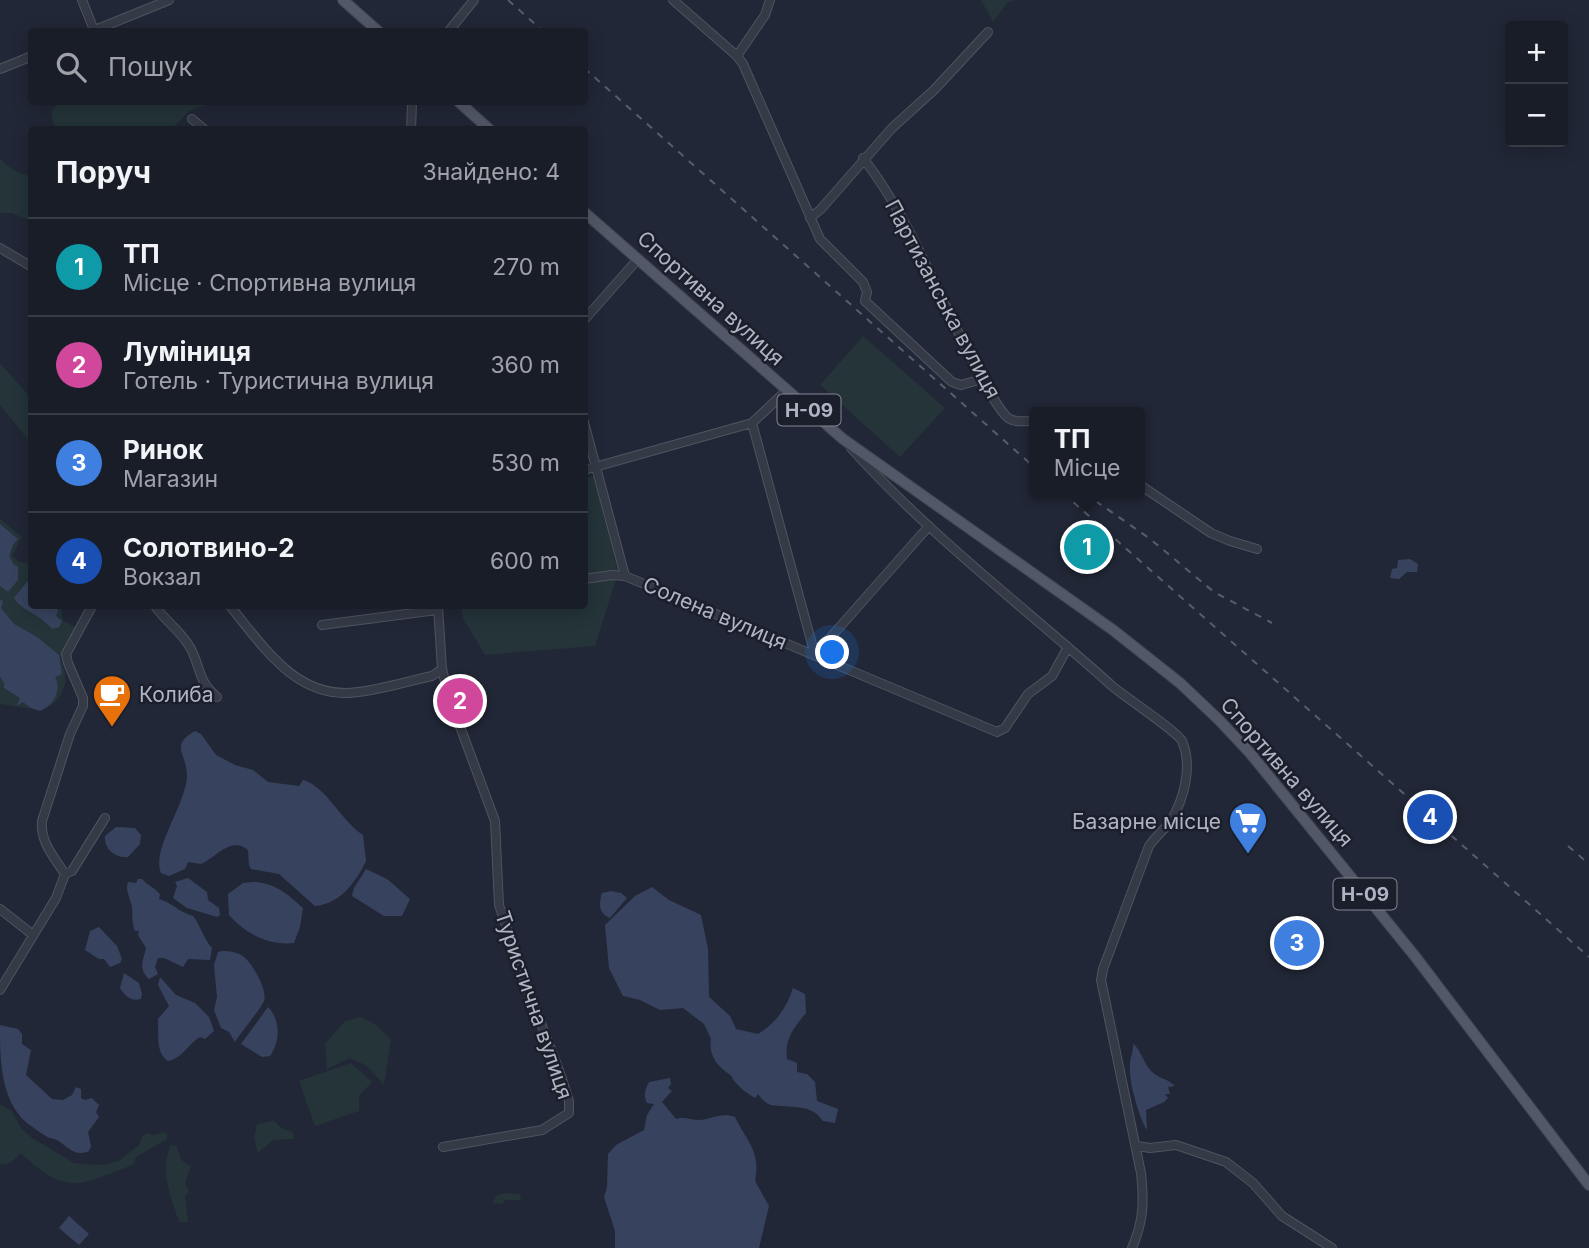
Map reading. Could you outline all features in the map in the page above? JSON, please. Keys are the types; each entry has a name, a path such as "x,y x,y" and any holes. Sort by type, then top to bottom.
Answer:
{"main road":[{"path":"343,0 374,28"},
{"path":"462,105 486,126"},
{"name":"Спортивна вулиця","path":"588,215 844,439 1113,630 1181,683 1250,753 1443,990 1589,1185"}],"street":[{"path":"82,0 91,28"},
{"path":"99,28 169,0"},
{"path":"451,28 474,0"},
{"path":"673,0 743,64 820,239 863,282 867,292 865,300 956,385 982,379"},
{"path":"737,56 765,15 770,0"},
{"path":"810,218 821,209 863,158 934,90 988,32"},
{"path":"0,69 28,58"},
{"path":"411,126 412,105"},
{"path":"192,119 200,126"},
{"name":"Партизанська вулиця","path":"863,158 875,173 906,227 982,379 1006,416 1013,421 1029,421"},
{"path":"0,248 28,265"},
{"path":"588,315 638,259"},
{"path":"588,469 751,423 786,391"},
{"path":"751,423 816,655"},
{"name":"Солена вулиця","path":"588,437 625,576 997,732 1005,728 1028,694 1052,676 1068,646"},
{"name":"Спортивна вулиця","path":"844,439 929,526 1113,687 1181,738 1188,767 1181,796 1169,824 1149,846 1102,969 1101,991 1137,1146"},
{"path":"1145,489 1211,533 1257,549"},
{"path":"816,655 929,526"},
{"path":"588,578 625,576"},
{"path":"65,874 44,841 41,833 42,821 69,734 83,706 83,698 66,654 90,609"},
{"path":"157,609 190,648 205,687 217,697"},
{"path":"233,609 283,667 301,682 317,689 337,694 358,692 432,676 442,669"},
{"path":"323,625 431,609"},
{"name":"Туристична вулиця","path":"438,609 442,669 447,694 495,821 499,905 569,1101 569,1112 542,1130 443,1147"},
{"path":"0,990 56,898 65,874 72,871 105,818"},
{"path":"0,909 33,935"},
{"path":"1132,1248 1142,1224 1143,1194 1137,1146 1176,1145 1226,1162 1253,1183 1282,1216 1332,1248"}],"shaded area":[{"path":"981,0 1016,0 1007,3 993,22"},
{"path":"56,105 204,105 188,112 175,126 55,126 53,109"},
{"path":"0,159 13,170 28,176 28,220 12,213 0,213"},
{"path":"863,336 945,408 900,457 820,385"},
{"path":"0,363 28,395 28,439 0,405"},
{"path":"594,476 618,573 595,646 485,655 463,618 462,609 588,609 588,477"},
{"path":"0,519 22,537 12,556 19,562 28,564 28,609 61,609 63,620 76,628 61,655 65,681 55,702 41,710 0,704"},
{"path":"361,1017 375,1024 391,1039 384,1085 367,1066 350,1058 327,1069 325,1044 345,1021"},
{"path":"351,1063 372,1082 359,1096 359,1111 315,1126 299,1081"},
{"path":"0,1104 12,1111 21,1128 32,1138 74,1163 102,1165 119,1161 139,1145 147,1133 155,1135 164,1132 168,1135 166,1140 137,1156 133,1165 86,1182 62,1181 50,1176 21,1153 9,1163 0,1164"},
{"path":"274,1121 283,1129 293,1132 294,1139 273,1140 258,1153 254,1138 257,1124"},
{"path":"171,1145 176,1146 182,1160 191,1166 185,1183 189,1192 185,1196 188,1222 179,1222 168,1184 166,1164"},
{"path":"520,1194 521,1200 492,1203 497,1195"}],"water":[{"path":"0,524 18,539 9,556 18,567 18,580 8,592 0,586"},
{"path":"1410,559 1418,564 1417,572 1407,572 1399,579 1390,578 1392,569 1397,568 1398,560"},
{"path":"28,581 28,609 58,610 56,616 62,621 59,627 52,629 14,598"},
{"path":"0,600 3,601 1,608 14,624 37,637 59,655 62,674 55,677 57,692 49,705 40,711 23,702 17,706 20,698 4,688 0,677"},
{"path":"195,731 201,734 216,755 235,765 253,770 268,782 299,786 303,780 311,784 363,835 366,861 346,891 332,901 315,906 279,874 251,869 248,850 235,845 201,864 188,862 185,869 169,876 161,873 161,852 187,776 181,746 187,736"},
{"path":"116,827 135,828 141,835 140,844 128,857 115,854 106,845 105,836"},
{"path":"366,869 387,879 410,899 402,916 384,916 352,896"},
{"path":"188,878 207,892 208,900 219,908 220,915 217,917 187,908 173,898 177,886 175,882"},
{"path":"138,879 142,879 158,892 159,899 193,916 212,948 210,960 188,959 183,967 158,958 155,967 158,974 149,979 143,972 142,965 146,948 138,935 139,931 135,931 127,888 128,882 136,883"},
{"path":"253,882 275,887 303,908 294,943 276,943 258,937 229,915 228,894 243,883"},
{"path":"652,887 669,900 701,915 708,949 709,997 730,1016 736,1029 758,1034 780,1015 793,988 805,994 806,1013 789,1040 787,1059 797,1063 797,1072 807,1074 815,1082 817,1101 838,1109 835,1123 823,1121 812,1111 800,1107 769,1104 758,1094 755,1098 745,1091 714,1059 711,1039 704,1024 683,1008 660,1010 640,1000 623,996 609,968 605,925 635,896"},
{"path":"602,893 621,893 627,898 610,918 601,911 600,904"},
{"path":"99,927 117,946 122,959 120,963 110,967 104,959 99,959 85,950 90,931"},
{"path":"218,952 242,955 247,960 258,977 265,996 262,1005 235,1042 229,1032 221,1028 214,1010 217,997 214,965"},
{"path":"124,973 139,983 141,999 129,998 120,988"},
{"path":"160,977 176,995 195,1003 209,1017 214,1031 205,1039 200,1037 178,1057 168,1061 161,1053 158,1042 158,1019 169,1006 158,985"},
{"path":"268,1007 278,1030 274,1050 270,1056 262,1057 241,1044"},
{"path":"0,1025 18,1029 22,1034 22,1044 31,1050 26,1075 52,1099 63,1100 72,1095 76,1087 81,1089 81,1098 92,1098 99,1105 96,1112 99,1117 88,1132 91,1146 89,1151 73,1151 38,1131 18,1114 11,1103 3,1078"},
{"path":"1133,1043 1151,1071 1175,1086 1168,1087 1170,1094 1165,1094 1168,1098 1164,1102 1146,1110 1147,1130 1131,1079"},
{"path":"670,1078 671,1084 668,1088 672,1091 662,1102 676,1119 704,1120 724,1115 735,1117 752,1147 756,1162 755,1181 769,1206 759,1248 615,1248 615,1231 604,1197 608,1154 616,1145 644,1130 647,1115 654,1104 647,1103 645,1097 649,1082"},
{"path":"69,1216 89,1234 79,1245 59,1228"}],"railway":[{"path":"508,0 540,28"},
{"path":"588,72 1029,463"},
{"path":"1069,498 1589,957"},
{"path":"1091,498 1149,538 1214,592 1272,623"},
{"path":"1568,846 1589,864"}],"place":[{"name":"ТП","path":"1087,547"},
{"name":"Луміниця","path":"460,701"},
{"name":"Колиба","path":"112,728"},
{"name":"Солотвино-2","path":"1430,817"},
{"name":"Базарне місце","path":"1248,855"},
{"name":"Ринок","path":"1297,943"}]}
